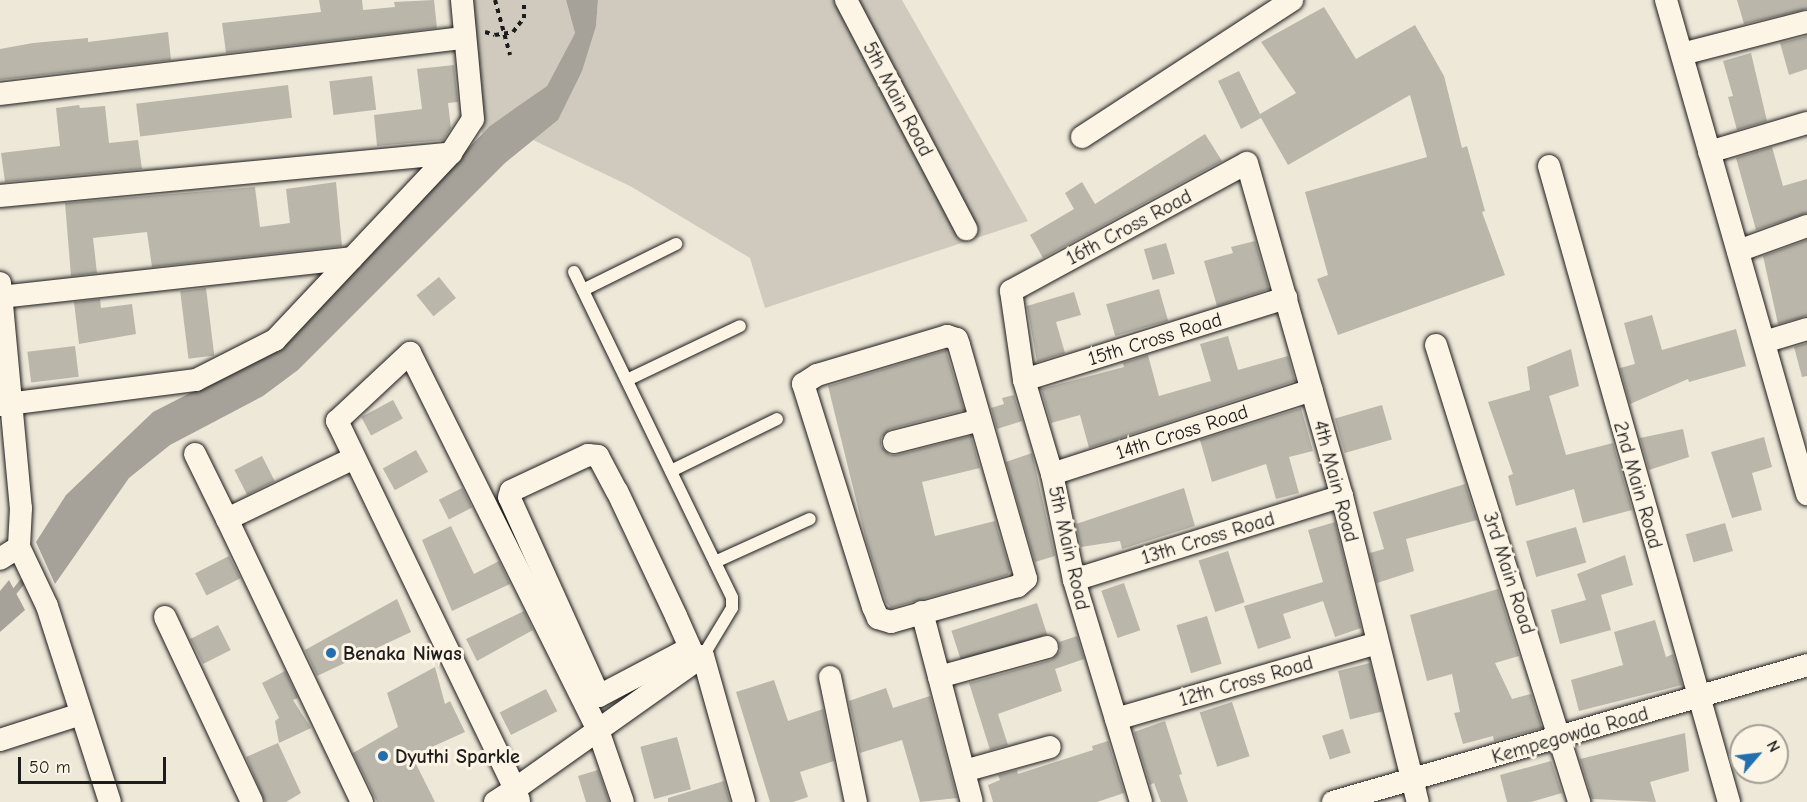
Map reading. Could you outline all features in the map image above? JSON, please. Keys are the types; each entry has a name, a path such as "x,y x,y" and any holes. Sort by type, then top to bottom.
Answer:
{"street":[{"path":"6,405 196,380 276,340 451,153 473,119 472,32 462,0"},
{"name":"5th Main Road","path":"846,0 966,229"},
{"path":"1082,137 1292,0"},
{"path":"1666,0 1764,342 1800,439 1807,494"},
{"path":"1682,54 1807,22"},
{"path":"0,94 472,32"},
{"path":"1710,152 1807,123"},
{"path":"0,196 451,153"},
{"name":"16th Cross Road","path":"1011,291 1247,163"},
{"name":"4th Main Road","path":"1247,163 1342,496 1418,802"},
{"name":"2nd Main Road","path":"1549,166 1697,698 1729,802"},
{"path":"1738,251 1807,226"},
{"path":"110,802 47,606 21,553 10,509 0,293 352,258"},
{"name":"5th Main Road","path":"1011,291 1024,380 1052,474 1074,580 1141,802"},
{"name":"15th Cross Road","path":"1024,380 1286,298"},
{"path":"1764,342 1807,329"},
{"path":"952,336 959,345 980,420 1026,579 1018,586 891,622 878,618 803,384 817,375 952,336"},
{"name":"3rd Main Road","path":"1436,345 1562,739 1579,802"},
{"path":"517,795 337,422 410,353 598,730 623,802"},
{"name":"14th Cross Road","path":"1052,474 1312,390"},
{"path":"894,442 980,420"},
{"path":"195,454 362,802"},
{"path":"696,655 599,696 509,497 511,491 588,455 598,456 696,655 744,802"},
{"path":"227,519 354,458"},
{"name":"13th Cross Road","path":"1074,580 1342,496"},
{"path":"0,559 21,553"},
{"path":"922,612 972,802"},
{"path":"165,617 252,802"},
{"name":"12th Cross Road","path":"1116,719 1377,643"},
{"path":"939,677 1047,647"},
{"path":"495,802 517,795 696,655"},
{"name":"Kempegowda Road","path":"1333,802 1412,778 1562,739 1807,665"},
{"path":"830,677 856,802"},
{"path":"0,740 81,714"},
{"path":"964,771 1050,747"}],"lane":[{"path":"583,290 676,244"},
{"path":"574,272 732,598 732,608 696,655"},
{"path":"627,380 740,326"},
{"path":"671,471 777,419"},
{"path":"715,562 810,519"}],"path":[{"path":"495,0 510,55"},
{"path":"472,32 505,35 524,18 524,0"}],"shaded area":[{"path":"467,0 566,0 575,33 547,86 482,134"},
{"path":"566,0 598,0 596,26 582,71 558,120 505,163 298,370 263,396 170,445 129,478 55,584 36,542 66,495 153,412 272,351 490,126 547,86 575,33"},
{"path":"598,0 902,0 1028,221 765,308 750,258 630,186 533,140 558,120 596,26"},
{"path":"9,580 25,610 0,632 0,591"}],"building":[{"path":"319,0 362,0 363,10 395,7 394,2 434,0 437,28 226,53 222,23 321,12"},
{"path":"1737,0 1807,0 1807,9 1744,24"},
{"path":"1324,7 1356,59 1415,25 1444,76 1462,148 1467,146 1485,211 1482,212 1505,275 1338,335 1317,279 1328,275 1305,192 1427,157 1410,95 1288,165 1261,118 1241,129 1218,81 1239,71 1260,114 1296,93 1261,42"},
{"path":"168,32 171,60 0,80 0,49 33,43 88,38 88,42"},
{"path":"1807,36 1807,69 1789,75 1780,43"},
{"path":"1751,53 1767,121 1737,130 1728,97 1733,96 1723,61"},
{"path":"454,65 458,102 448,103 451,128 443,140 377,146 374,115 422,109 417,69"},
{"path":"372,76 376,110 333,115 329,81"},
{"path":"288,85 292,118 140,136 136,104"},
{"path":"79,105 80,108 105,106 109,143 138,140 142,169 5,182 1,153 60,146 56,108"},
{"path":"1205,134 1222,161 1043,258 1030,235 1074,209 1065,193 1082,182 1095,204"},
{"path":"1772,147 1783,186 1807,179 1807,213 1756,230 1736,158"},
{"path":"336,182 342,246 152,267 147,232 93,238 97,273 71,276 65,203 255,187 260,227 290,223 286,189"},
{"path":"1807,240 1807,316 1778,324 1763,256"},
{"path":"1255,241 1269,289 1217,306 1204,261 1233,253 1231,247"},
{"path":"1166,243 1175,274 1153,280 1144,249"},
{"path":"439,277 456,298 433,316 416,295"},
{"path":"206,288 214,355 188,359 180,291"},
{"path":"1159,289 1168,321 1115,336 1106,304"},
{"path":"1074,292 1081,315 1056,322 1065,353 1037,362 1027,306"},
{"path":"100,299 101,308 132,304 136,334 79,344 74,302"},
{"path":"1652,315 1662,350 1736,329 1746,366 1689,382 1688,379 1630,404 1620,368 1635,364 1624,323"},
{"path":"1228,336 1238,370 1288,356 1295,381 1089,448 1080,415 1051,423 1041,389 1124,367 1123,363 1148,355 1159,396 1211,381 1200,344"},
{"path":"1807,343 1807,376 1802,377 1794,347"},
{"path":"75,346 79,377 31,383 27,352"},
{"path":"1571,349 1579,386 1549,396 1566,455 1613,443 1632,510 1583,523 1574,489 1516,506 1508,476 1513,474 1488,402 1530,390 1527,367"},
{"path":"946,350 964,410 890,429 881,438 881,446 890,455 897,455 971,436 980,468 922,482 935,536 995,521 1010,570 1008,575 891,608 886,602 867,544 828,386"},
{"path":"1014,395 1022,421 997,429 991,408 1004,404 1002,398"},
{"path":"393,400 403,419 371,435 361,417"},
{"path":"1382,405 1392,440 1345,453 1335,419"},
{"path":"1301,408 1313,451 1289,457 1299,493 1276,499 1266,464 1212,482 1200,440"},
{"path":"1683,429 1689,457 1649,470 1640,438"},
{"path":"1764,437 1772,467 1752,473 1762,510 1732,518 1711,452"},
{"path":"416,450 428,472 395,490 383,468"},
{"path":"1032,453 1055,556 1035,562 1006,462"},
{"path":"262,456 275,481 247,495 234,470"},
{"path":"1465,484 1477,520 1406,539 1414,571 1377,583 1370,553 1384,549 1373,512"},
{"path":"462,488 472,508 449,519 439,500"},
{"path":"1184,488 1195,526 1122,549 1120,541 1081,547 1076,524"},
{"path":"1335,522 1361,628 1335,637 1323,601 1283,614 1291,638 1258,649 1244,606 1323,582 1308,530"},
{"path":"1725,523 1733,551 1694,562 1686,534"},
{"path":"451,526 474,574 499,561 510,584 452,611 422,540"},
{"path":"1576,527 1586,563 1536,577 1526,541"},
{"path":"1228,551 1245,602 1215,612 1199,561"},
{"path":"1625,555 1633,585 1601,595 1611,630 1560,644 1551,610 1586,600 1577,574"},
{"path":"229,556 240,578 206,596 195,573"},
{"path":"1124,583 1140,630 1118,638 1101,591"},
{"path":"1498,589 1519,656 1495,663 1512,699 1531,694 1542,728 1494,741 1493,736 1463,744 1454,713 1460,712 1452,674 1427,681 1410,615"},
{"path":"397,599 411,632 317,676 305,650"},
{"path":"1037,603 1047,634 962,662 951,631"},
{"path":"524,611 533,630 477,661 466,639"},
{"path":"1207,616 1222,664 1191,673 1176,625"},
{"path":"1655,620 1666,657 1673,654 1682,685 1579,711 1571,680 1623,665 1614,632"},
{"path":"218,625 231,650 203,664 190,639"},
{"path":"1077,636 1084,659 1055,669 1062,691 998,714 1008,745 990,750 969,683 1051,660 1060,651 1059,642"},
{"path":"1370,663 1382,712 1350,719 1338,671"},
{"path":"435,667 445,704 450,701 465,732 412,756 435,802 377,802 353,753 398,727 387,693"},
{"path":"285,671 298,698 293,700 311,728 279,743 275,721 279,718 262,683"},
{"path":"774,680 788,721 823,709 834,761 800,772 808,797 793,802 770,802 736,692"},
{"path":"886,688 893,708 930,696 957,798 920,802 902,740 860,753 849,701"},
{"path":"546,689 557,711 511,735 500,713"},
{"path":"1232,702 1250,756 1217,767 1200,713"},
{"path":"1165,721 1182,774 1179,775 1188,802 1161,802 1154,783 1150,785 1134,732"},
{"path":"1343,729 1351,753 1330,760 1322,736"},
{"path":"1685,733 1689,771 1650,782 1656,802 1592,799 1580,759"},
{"path":"677,737 691,789 654,799 640,747"},
{"path":"1108,741 1124,793 1097,802 993,802 988,785 1000,780 998,775 1017,770 1018,774 1093,750 1092,746"},
{"path":"278,743 301,793 286,802 265,802 246,757"},
{"path":"1551,761 1562,793 1531,802 1507,802 1500,775"},
{"path":"598,770 609,802 586,802 578,776"},
{"path":"724,781 730,802 668,802 668,798"}],"waterway":[{"path":"0,609 28,575"}],"place":[{"name":"Benaka Niwas","path":"331,653"},
{"name":"Dyuthi Sparkle","path":"383,756"}]}
